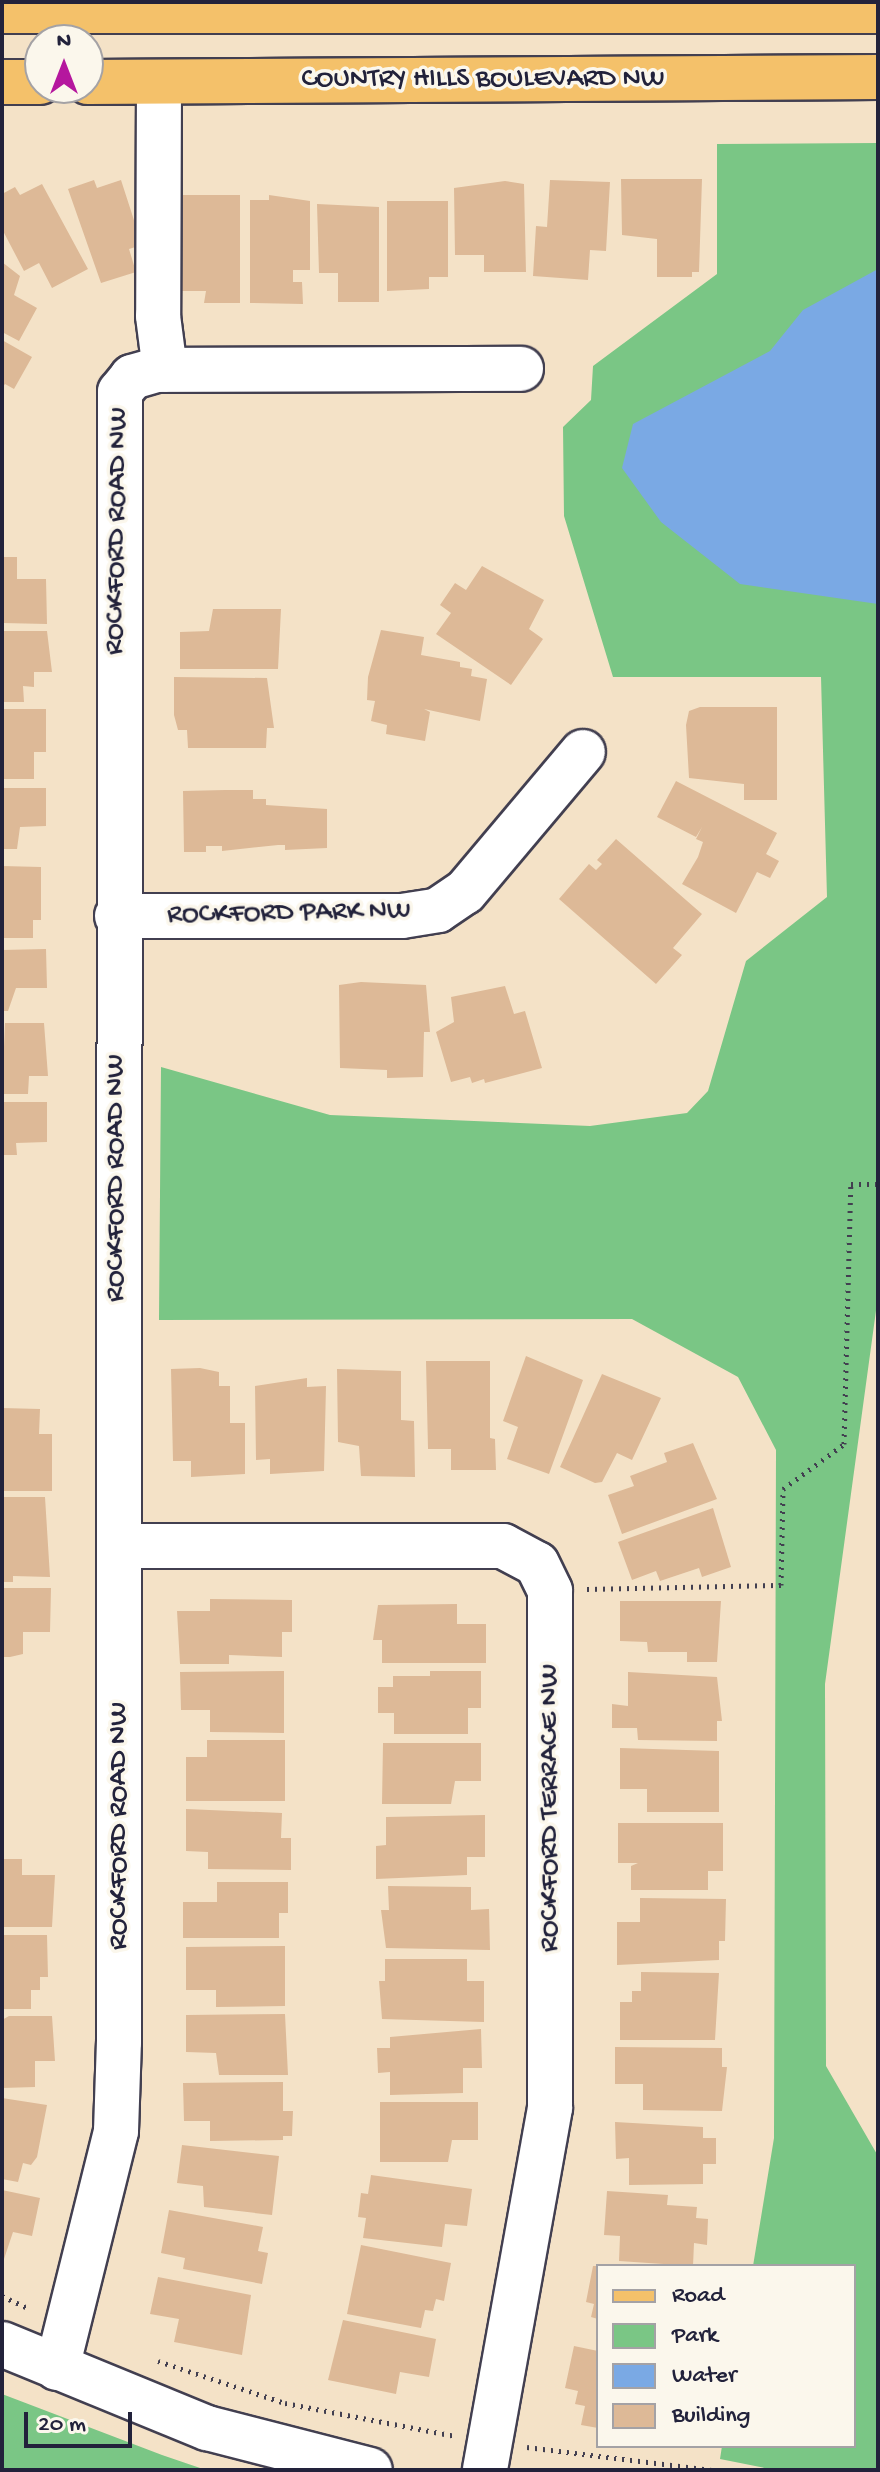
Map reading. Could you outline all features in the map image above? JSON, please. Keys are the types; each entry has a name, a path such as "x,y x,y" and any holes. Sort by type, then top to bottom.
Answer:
{"main road":[{"path":"2,11 878,11"},
{"name":"COUNTRY HILLS BOULEVARD NW","path":"104,82 878,77"},
{"path":"2,82 24,82"}],"street":[{"path":"159,82 158,316 165,370"},
{"name":"ROCKFORD ROAD NW","path":"62,2347 116,2131 121,1546 117,405 132,377 165,370 521,369"},
{"name":"ROCKFORD PARK NW","path":"117,916 402,916 438,910 465,892 583,752"},
{"path":"121,1546 503,1546 537,1564 550,1591"},
{"name":"ROCKFORD TERRACE NW","path":"487,2456 550,2108 550,1591"},
{"path":"2,2344 62,2347 207,2428 370,2470"}],"path":[{"path":"550,1591 781,1585 783,1489 844,1444 851,1184 878,1184"},
{"path":"2,2296 62,2347"},
{"path":"145,2357 285,2403 487,2456 712,2470"}],"green space":[{"path":"878,143 878,1296 825,1684 826,2066 878,2156 878,2470 775,2470 720,2459 722,2448 856,2448 856,2264 753,2264 774,2138 776,1450 738,1377 632,1319 159,1320 161,1067 330,1115 590,1126 687,1113 708,1091 746,961 827,897 821,677 613,677 564,516 563,427 591,400 593,366 717,274 717,144"},
{"path":"2,2394 162,2455 206,2470 2,2470"}],"water":[{"path":"878,269 878,604 740,584 661,522 622,468 633,424 770,351 803,310"}],"building":[{"path":"621,179 702,179 699,272 692,272 692,277 657,277 657,239 622,235"},
{"path":"94,180 97,188 121,180 142,245 129,249 136,272 101,283 68,189"},
{"path":"550,180 610,182 606,251 590,250 588,280 533,276 536,226 547,227"},
{"path":"505,181 524,184 526,272 484,272 484,255 455,255 454,188"},
{"path":"42,184 88,269 52,288 39,263 24,271 2,229 2,194 15,187 20,195"},
{"path":"183,195 240,195 240,303 204,303 206,291 182,291"},
{"path":"269,195 310,201 310,270 293,270 293,282 302,282 303,304 250,303 250,200 269,200"},
{"path":"387,201 448,201 448,277 429,277 429,289 387,291"},
{"path":"317,204 379,207 379,302 338,302 338,273 319,273"},
{"path":"2,262 20,276 14,295 37,308 19,341 2,332"},
{"path":"2,340 32,357 14,389 5,384 2,388"},
{"path":"2,557 17,557 17,579 46,579 47,624 3,623"},
{"path":"482,566 544,600 529,629 543,639 511,685 436,634 451,613 440,605 455,583 466,590"},
{"path":"213,609 281,609 278,669 180,669 180,632 209,631"},
{"path":"381,630 424,637 421,655 460,662 460,667 472,669 471,676 487,679 480,721 424,709 430,712 425,741 386,734 387,725 371,721 375,701 367,700 368,677"},
{"path":"2,631 47,631 52,672 34,672 34,687 23,686 24,702 2,702"},
{"path":"174,677 267,678 274,728 267,728 266,748 188,748 187,730 178,730 174,715"},
{"path":"700,707 777,707 777,800 744,800 744,784 689,778 686,725 689,711"},
{"path":"2,709 46,709 46,752 34,752 34,779 2,779"},
{"path":"676,781 777,833 766,854 779,861 770,878 757,872 736,913 682,884 703,842 696,839 702,827 696,837 657,817"},
{"path":"2,788 46,788 46,826 20,827 17,849 2,849"},
{"path":"253,790 253,799 266,799 266,805 327,809 327,848 285,850 285,845 278,845 222,851 222,846 206,846 206,852 184,852 183,791"},
{"path":"616,839 702,914 673,948 682,955 656,984 559,899 589,864 596,870 602,864 597,860"},
{"path":"2,866 41,867 41,920 33,920 33,938 2,938"},
{"path":"46,949 47,988 16,988 8,1011 2,1011 2,950"},
{"path":"361,982 426,985 430,1032 424,1032 423,1077 387,1078 387,1070 340,1068 339,985"},
{"path":"505,986 514,1014 525,1011 542,1068 485,1083 484,1079 472,1083 470,1077 451,1082 436,1032 454,1022 451,997"},
{"path":"5,1023 44,1023 48,1076 29,1076 28,1094 2,1094"},
{"path":"2,1102 47,1102 47,1142 16,1143 17,1155 2,1155"},
{"path":"526,1356 583,1380 549,1474 507,1459 518,1427 503,1421"},
{"path":"426,1361 490,1361 490,1438 495,1439 496,1470 451,1470 451,1449 428,1449"},
{"path":"200,1368 219,1372 219,1386 230,1386 230,1423 245,1423 245,1474 191,1477 191,1461 173,1461 171,1369"},
{"path":"337,1369 401,1371 401,1420 414,1421 415,1477 361,1476 359,1446 338,1442"},
{"path":"602,1374 661,1398 632,1460 617,1453 602,1482 595,1483 560,1467"},
{"path":"307,1378 307,1387 326,1386 324,1471 270,1474 270,1459 256,1460 255,1386"},
{"path":"2,1408 40,1409 39,1434 52,1434 52,1491 2,1491"},
{"path":"693,1443 717,1499 622,1534 608,1495 634,1486 630,1476 667,1462 664,1453"},
{"path":"2,1497 45,1497 50,1577 13,1576 13,1582 2,1582"},
{"path":"713,1508 731,1567 702,1577 699,1568 660,1581 656,1571 632,1580 618,1542"},
{"path":"2,1588 51,1588 50,1632 23,1632 23,1654 10,1657 2,1657"},
{"path":"210,1599 292,1600 292,1632 282,1632 282,1657 229,1655 229,1664 180,1664 177,1611 210,1611"},
{"path":"620,1601 721,1601 717,1662 687,1662 687,1652 648,1652 647,1642 620,1641"},
{"path":"457,1604 457,1624 486,1624 486,1663 382,1663 382,1640 373,1640 378,1605"},
{"path":"284,1671 284,1733 210,1732 210,1710 181,1710 180,1672"},
{"path":"430,1671 481,1671 481,1708 468,1708 468,1734 394,1734 394,1713 378,1713 378,1687 393,1687 393,1676 430,1676"},
{"path":"628,1672 717,1677 722,1721 717,1721 717,1741 638,1740 637,1728 612,1728 612,1704 628,1706"},
{"path":"207,1740 285,1740 285,1801 186,1801 186,1757 207,1757"},
{"path":"383,1743 481,1743 481,1781 455,1781 451,1804 382,1804"},
{"path":"620,1748 719,1751 719,1812 647,1812 647,1789 620,1789"},
{"path":"186,1809 282,1813 281,1838 291,1838 291,1870 208,1869 208,1852 186,1851"},
{"path":"485,1815 485,1857 467,1857 467,1875 376,1879 376,1846 386,1845 386,1817"},
{"path":"618,1823 723,1823 723,1871 708,1871 708,1890 631,1890 631,1866 638,1863 618,1863"},
{"path":"2,1859 22,1859 22,1875 55,1875 52,1927 3,1927"},
{"path":"217,1882 288,1882 288,1913 279,1913 279,1938 183,1938 183,1902 217,1902"},
{"path":"388,1886 471,1887 471,1910 489,1909 490,1950 386,1948 381,1910 389,1910"},
{"path":"640,1898 726,1899 725,1941 719,1941 719,1960 617,1965 617,1922 640,1922"},
{"path":"2,1935 47,1935 48,1977 40,1977 40,1990 31,1990 31,2009 2,2009"},
{"path":"285,1946 285,2006 216,2007 216,1990 186,1990 186,1947"},
{"path":"385,1959 467,1959 467,1981 484,1981 484,2022 382,2019 379,1981 385,1981"},
{"path":"641,1972 719,1973 715,2040 620,2040 620,2002 632,2002 632,1991 641,1991"},
{"path":"285,2014 288,2075 219,2075 216,2053 186,2052 186,2015"},
{"path":"9,2016 52,2016 55,2061 35,2061 35,2087 2,2088 2,2020"},
{"path":"481,2029 482,2068 463,2068 463,2093 390,2095 390,2072 378,2073 377,2048 390,2048 390,2037"},
{"path":"615,2047 722,2048 722,2067 727,2067 722,2111 643,2110 643,2084 615,2084"},
{"path":"283,2082 283,2111 293,2111 292,2136 283,2136 283,2140 210,2141 210,2121 184,2121 183,2083"},
{"path":"2,2098 47,2105 37,2157 31,2165 23,2163 18,2182 2,2179"},
{"path":"380,2102 478,2102 478,2140 452,2140 448,2162 380,2162"},
{"path":"615,2122 703,2127 703,2138 716,2138 716,2164 703,2164 703,2184 629,2185 629,2158 616,2159"},
{"path":"182,2145 279,2156 272,2215 204,2207 203,2186 177,2183"},
{"path":"371,2175 472,2189 467,2226 445,2224 442,2247 363,2238 366,2218 358,2217 361,2193 368,2194"},
{"path":"2,2190 40,2198 32,2236 13,2232 3,2262"},
{"path":"607,2191 668,2195 667,2205 697,2207 696,2218 708,2219 707,2245 694,2243 693,2264 619,2261 620,2236 604,2235"},
{"path":"169,2210 263,2227 258,2251 268,2253 262,2284 183,2269 185,2258 161,2253"},
{"path":"361,2245 451,2263 444,2301 436,2299 433,2311 425,2310 421,2328 347,2314"},
{"path":"593,2266 596,2266 596,2318 591,2317 594,2304 586,2302"},
{"path":"158,2277 251,2295 242,2355 174,2342 179,2319 150,2314"},
{"path":"343,2320 436,2339 429,2377 400,2372 396,2394 328,2380"},
{"path":"574,2346 596,2351 596,2428 581,2425 585,2406 575,2404 578,2391 565,2388"}]}
